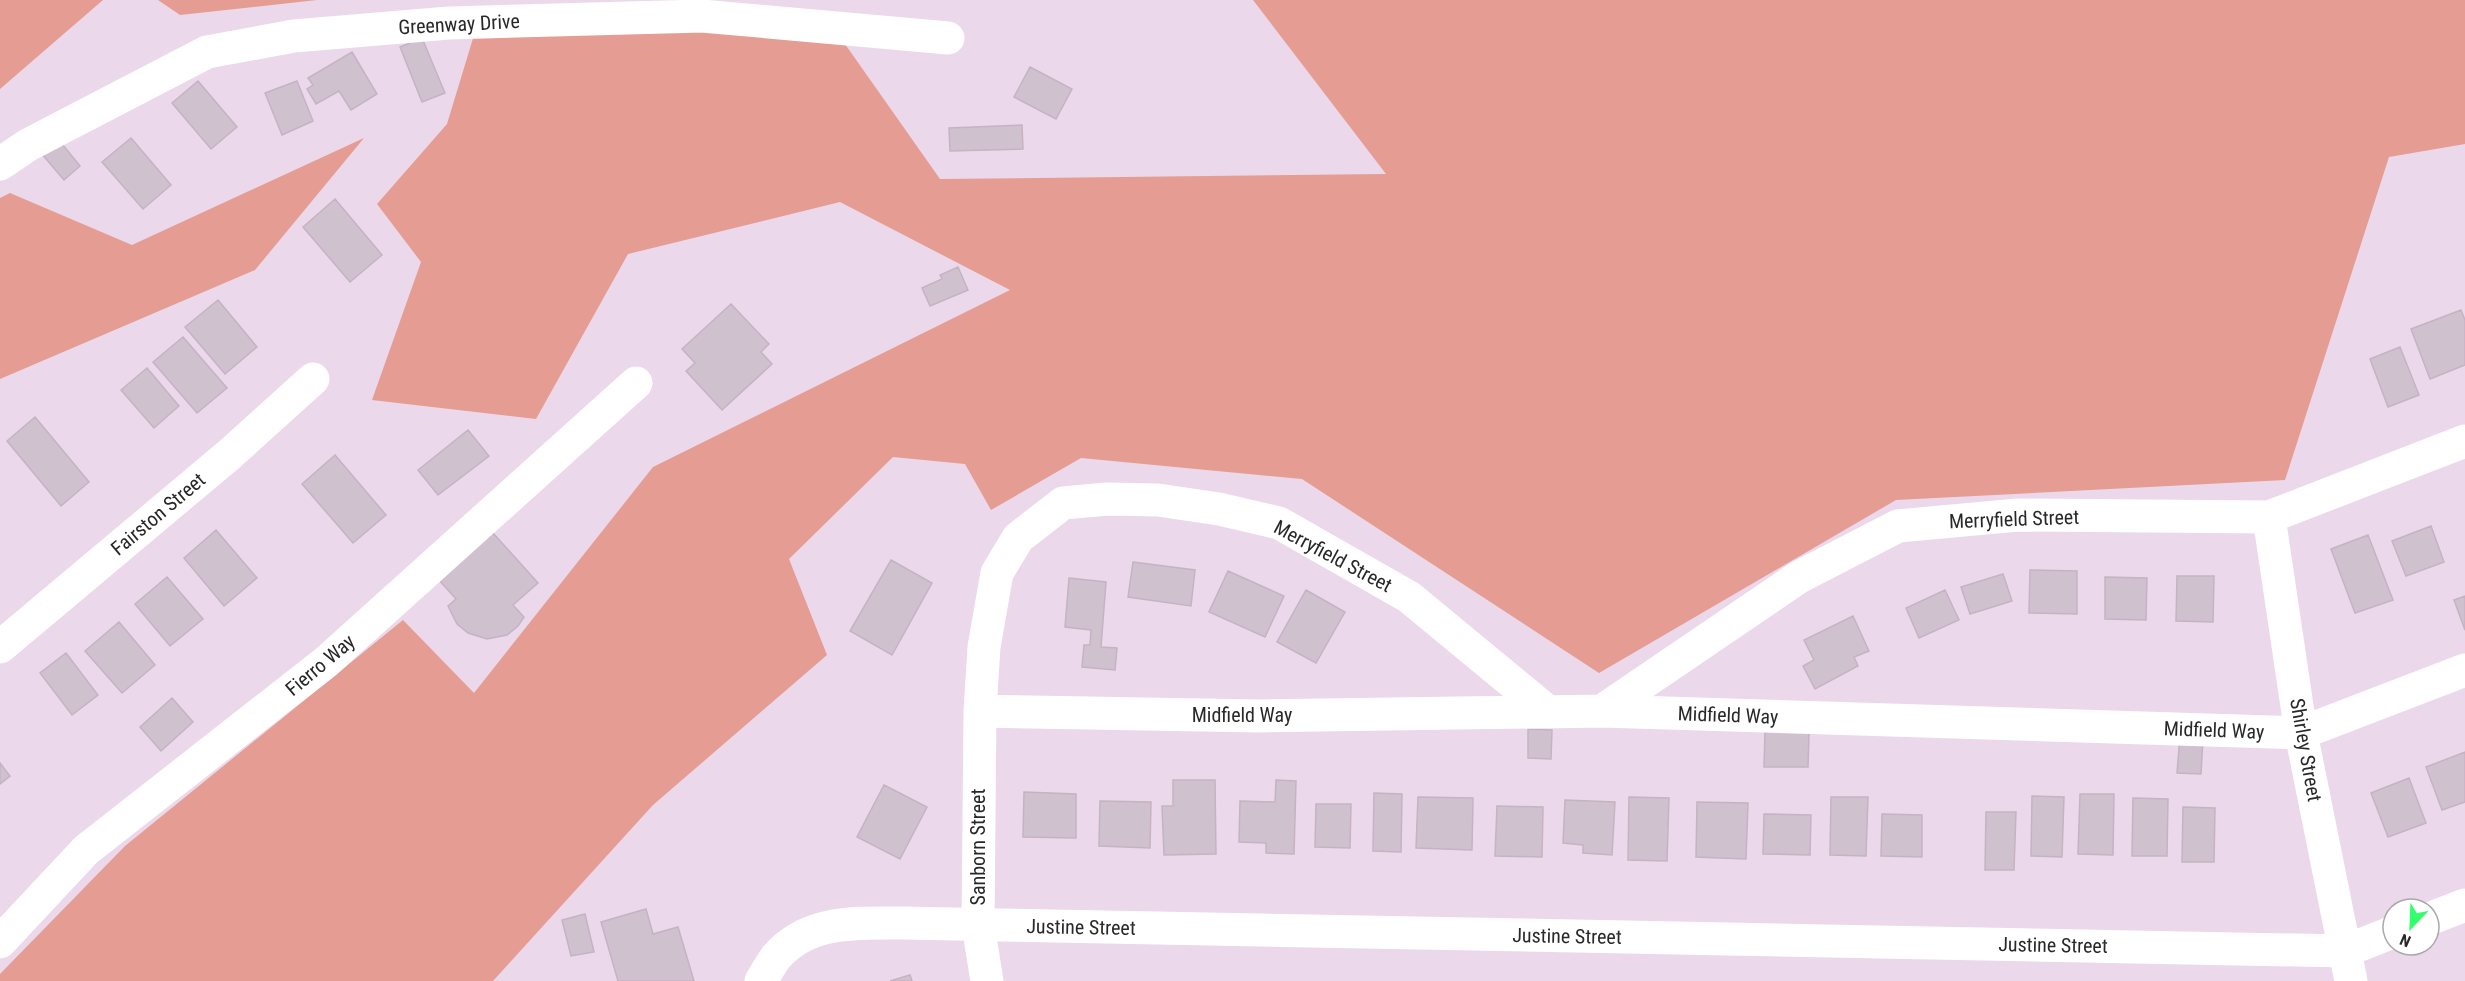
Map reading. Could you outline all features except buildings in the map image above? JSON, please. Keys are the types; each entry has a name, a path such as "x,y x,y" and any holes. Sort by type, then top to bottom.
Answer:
{"street":[{"name":"Greenway Drive","path":"0,164 28,145 207,52 294,36 449,23 702,16 948,38"},
{"name":"Fairston Street","path":"0,647 230,454 313,379"},
{"name":"Fierro Way","path":"0,942 86,850 326,662 636,383"},
{"name":"Merryfield Street","path":"1602,711 1799,577 1898,526 2018,515 2269,517 2465,441"},
{"name":"Merryfield Street","path":"980,711 984,647 997,573 1018,538 1063,503 1107,499 1158,500 1219,509 1280,523 1409,597 1547,711"},
{"name":"Shirley Street","path":"2269,517 2301,733 2348,966"},
{"name":"Midfield Way","path":"980,711 1260,716 1602,711 2301,733 2465,670"},
{"name":"Sanborn Street","path":"980,711 978,925 987,981"},
{"path":"2441,914 2465,905"},
{"name":"Justine Street","path":"761,981 776,957 801,936 838,924 978,925 2348,966 2381,941"}],"shaded area":[{"path":"0,0 103,0 0,89"},
{"path":"158,0 317,0 180,15"},
{"path":"1253,0 2465,0 2465,144 2389,157 2285,480 1896,500 1599,673 1302,479 1081,458 991,510 965,464 893,457 789,559 827,655 653,805 493,981 0,981 0,974 125,846 403,620 474,693 653,467 1010,290 840,202 628,254 536,419 372,400 421,262 377,204 447,124 474,35 833,27 940,179 1386,174"},
{"path":"364,138 255,270 0,379 0,198 10,193 132,245"}]}
